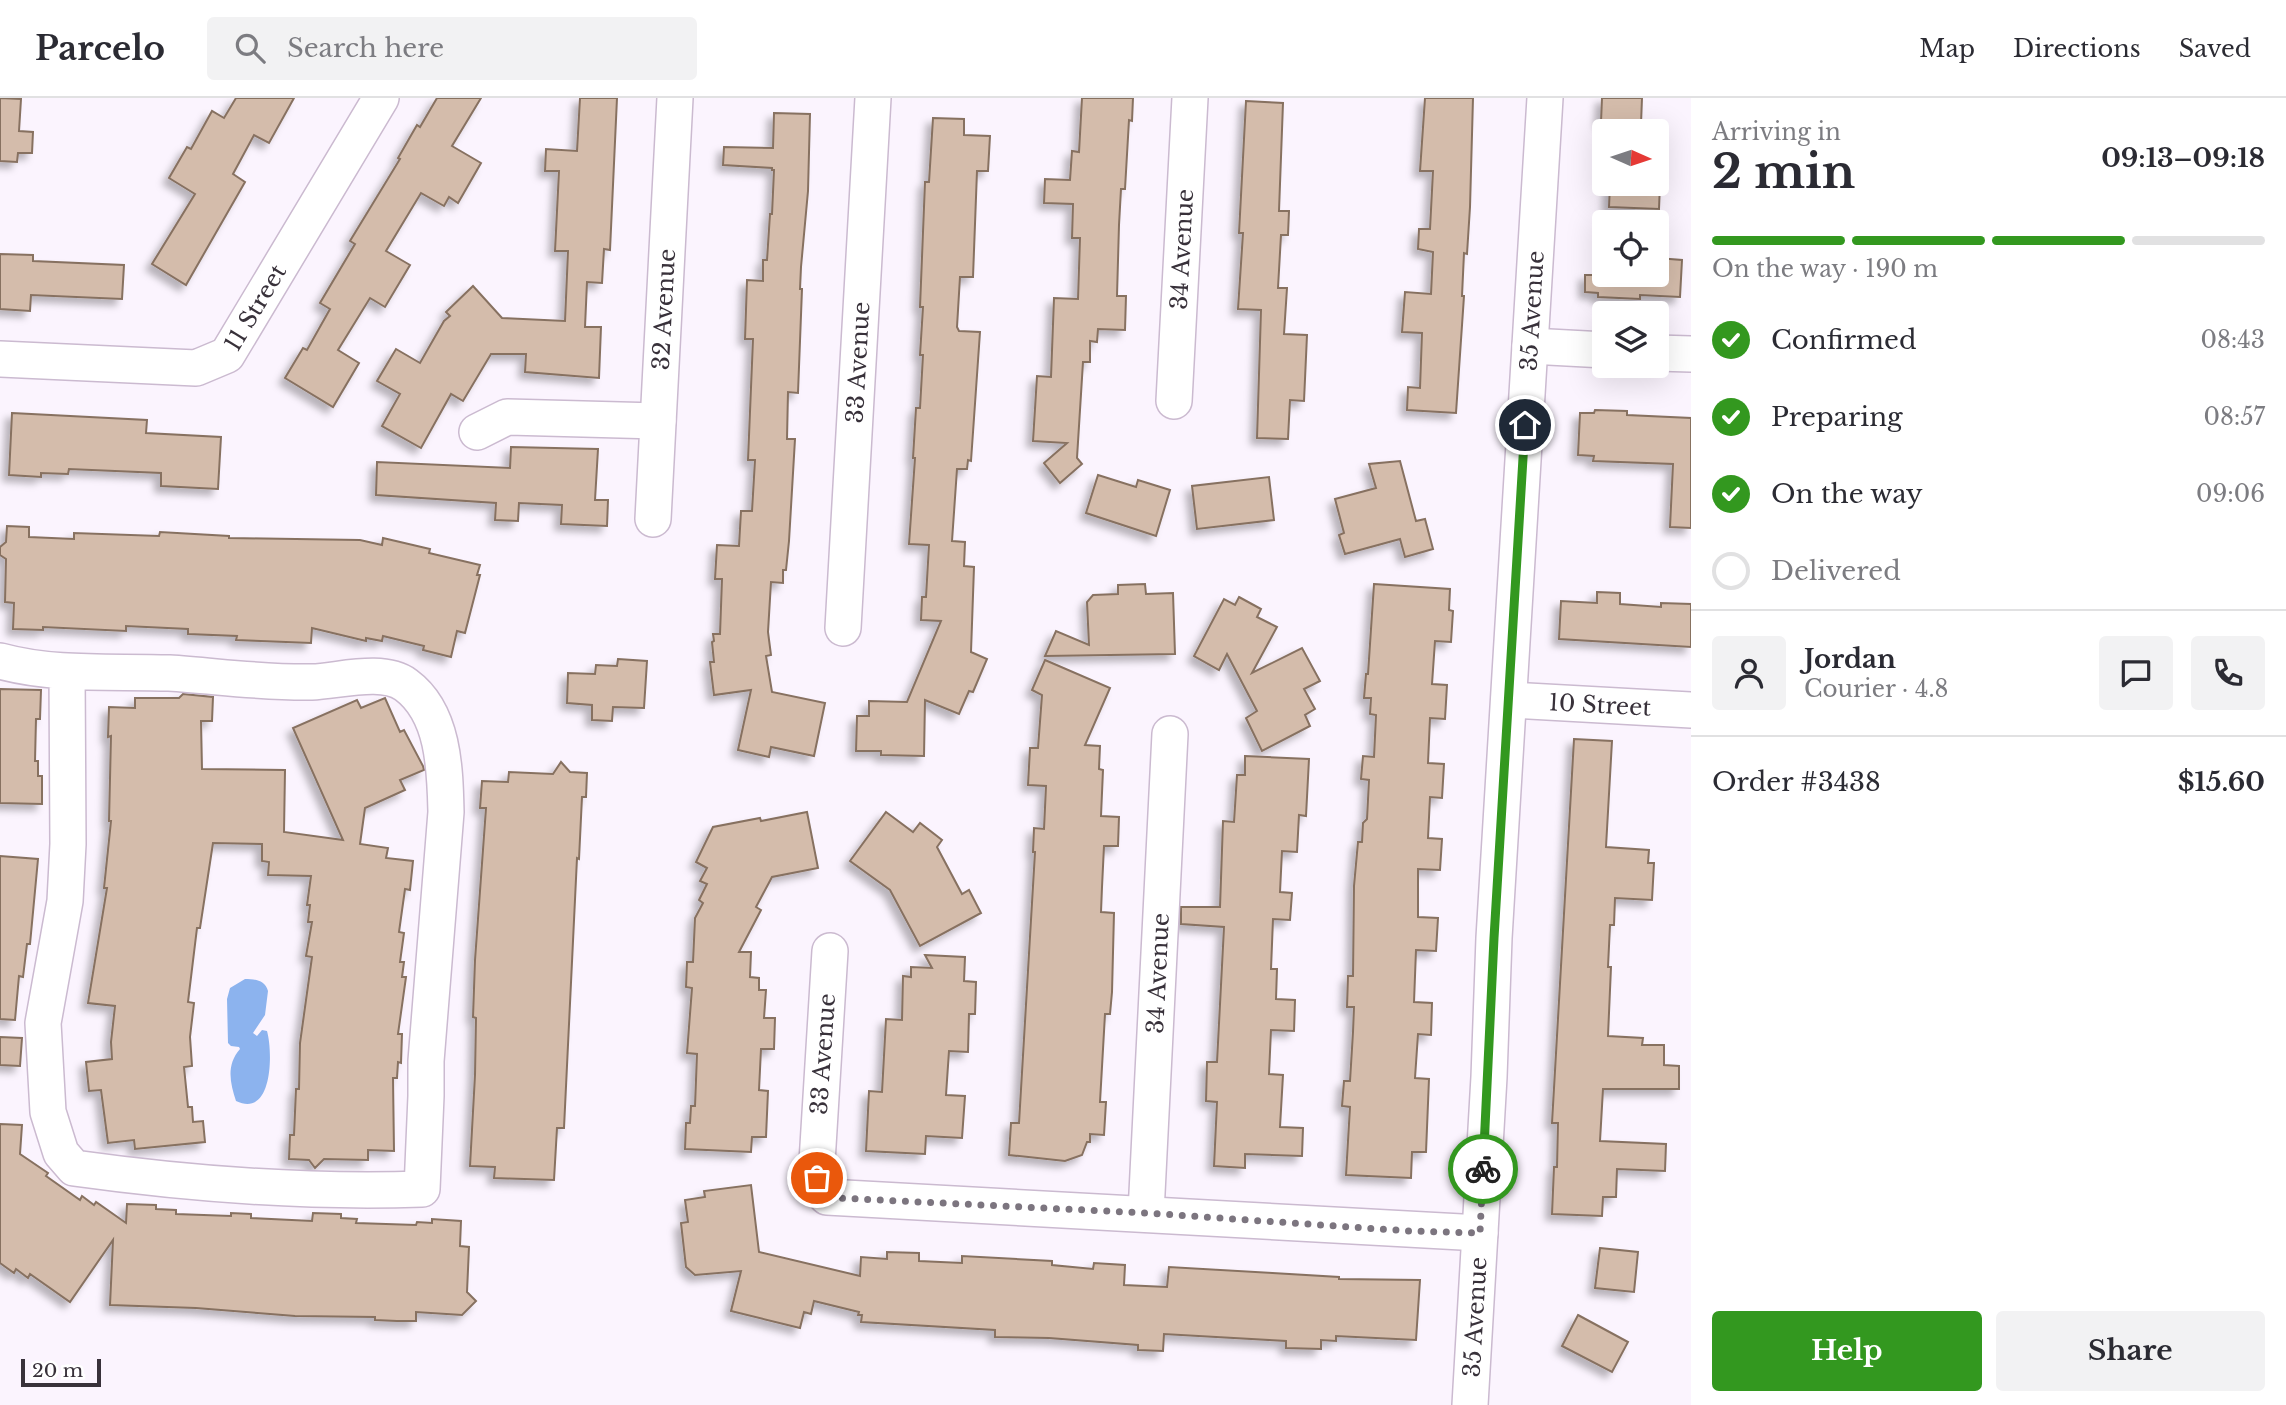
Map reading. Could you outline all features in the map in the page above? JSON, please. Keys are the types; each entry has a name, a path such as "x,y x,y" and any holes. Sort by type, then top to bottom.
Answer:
{"street":[{"name":"11 Street","path":"0,359 196,368 227,355 381,98"},
{"name":"32 Avenue","path":"653,519 675,98"},
{"name":"33 Avenue","path":"843,628 873,98"},
{"name":"34 Avenue","path":"1174,401 1190,98"},
{"name":"35 Avenue","path":"1470,1405 1489,1077 1494,938 1545,98"},
{"path":"1530,346 1592,349"},
{"path":"1669,353 1691,354"},
{"path":"477,432 507,417 658,421"},
{"path":"0,661 67,672 169,673 313,682 366,677 404,683 416,695 430,714 441,745 446,812 426,1061 422,1189 364,1191 173,1181 74,1168 61,1153 48,1112 43,1023 65,901 68,844 67,672"},
{"name":"10 Street","path":"1509,700 1691,710"},
{"name":"34 Avenue","path":"1146,1213 1170,734"},
{"name":"33 Avenue","path":"830,951 817,1162 820,1190 827,1197 1146,1213"},
{"path":"1146,1213 1409,1231 1480,1233"}],"water":[{"path":"245,979 262,982 267,987 265,1015 253,1033 257,1036 262,1030 267,1031 270,1053 268,1081 264,1092 257,1101 248,1104 236,1101 231,1068 240,1049 228,1043 227,999 230,988"}],"building":[{"path":"0,98 21,99 19,131 33,132 32,153 18,153 17,162 0,161"},
{"path":"236,98 294,98 269,143 254,135 233,174 245,182 186,285 152,264 195,194 169,178 187,147 191,149 212,111 224,118"},
{"path":"437,98 481,98 452,146 481,163 458,203 449,197 444,206 421,193 386,251 410,265 385,307 370,298 338,350 359,363 333,407 285,378 303,348 307,350 330,309 320,303 355,244 350,241 400,159 398,158 417,125 420,127"},
{"path":"580,98 617,98 610,250 604,249 602,283 587,282 585,327 601,327 599,378 525,372 526,354 491,354 463,401 451,394 421,448 382,426 400,394 377,381 396,349 420,363 444,321 450,316 446,312 473,286 502,318 565,321 568,251 555,251 559,171 545,171 546,149 577,151"},
{"path":"1082,98 1133,98 1119,225 1117,296 1126,296 1125,330 1098,329 1097,342 1090,341 1090,362 1083,362 1077,458 1082,464 1060,483 1044,463 1067,443 1033,441 1037,376 1051,377 1054,298 1078,299 1080,238 1072,238 1073,204 1044,203 1045,179 1070,180 1072,151 1079,152"},
{"path":"1425,98 1473,98 1470,207 1467,254 1464,253 1464,296 1456,413 1407,410 1408,387 1420,388 1422,333 1402,332 1405,292 1431,294 1433,252 1418,249 1419,229 1430,229 1433,171 1420,171"},
{"path":"1602,98 1642,98 1641,119 1601,119"},
{"path":"1246,101 1283,103 1279,211 1289,211 1288,235 1281,235 1278,288 1287,288 1284,334 1307,335 1304,401 1290,400 1288,439 1257,438 1261,310 1238,309"},
{"path":"774,113 810,114 808,191 800,289 798,393 788,392 787,439 795,439 789,541 783,583 771,582 768,632 771,655 766,656 772,692 825,703 814,756 771,747 769,757 738,750 751,690 714,695 710,662 714,662 713,634 720,634 722,579 715,579 717,545 739,546 741,511 752,511 755,460 748,460 753,339 745,339 747,280 763,281 763,260 767,260 772,214 774,170 723,165 724,147 773,148"},
{"path":"933,118 964,119 964,135 990,136 988,171 977,171 973,277 960,277 957,327 959,331 980,332 971,461 968,460 967,469 957,469 952,541 965,542 964,566 974,567 971,652 987,659 973,692 969,691 959,714 925,700 924,756 881,755 881,751 856,751 857,716 869,716 869,701 907,702 941,621 921,620 922,597 926,597 929,545 909,544 916,408 920,408 923,355 920,355 923,307 920,307 925,182 929,182"},
{"path":"1609,196 1660,196 1659,209 1609,207"},
{"path":"0,254 33,255 33,261 124,265 122,299 31,295 30,311 0,309"},
{"path":"1669,259 1682,260 1680,297 1598,297 1598,293 1585,292 1585,275 1592,275 1592,287 1669,287"},
{"path":"1595,410 1627,411 1627,415 1691,418 1691,528 1670,527 1673,464 1593,461 1594,456 1578,455 1580,413 1594,413"},
{"path":"12,413 147,420 146,433 221,437 218,489 161,486 161,473 69,469 68,474 41,473 41,477 9,475"},
{"path":"511,447 598,449 595,500 608,500 607,526 561,524 562,505 519,503 518,521 495,520 496,503 376,495 377,462 510,468"},
{"path":"1400,461 1416,521 1425,519 1433,549 1405,557 1400,539 1345,554 1339,535 1344,533 1335,499 1376,488 1369,464"},
{"path":"1098,475 1136,487 1138,480 1170,490 1156,536 1086,513"},
{"path":"1269,477 1274,520 1197,529 1192,486"},
{"path":"7,526 29,527 29,537 74,539 74,533 159,536 160,532 229,538 360,540 382,545 383,538 430,549 429,553 480,565 477,575 480,575 465,633 457,631 451,657 423,650 424,646 383,636 382,641 366,638 366,641 312,628 311,643 236,640 237,636 188,634 188,629 126,626 126,631 43,627 43,630 13,629 14,603 5,602 6,559 0,555 0,547 6,542"},
{"path":"1145,584 1146,594 1173,593 1175,654 1045,656 1056,631 1089,645 1087,602 1093,595 1118,594 1118,585"},
{"path":"1374,584 1450,589 1449,610 1453,611 1451,642 1435,641 1432,684 1447,685 1445,719 1430,718 1428,763 1444,764 1442,798 1430,797 1428,838 1442,839 1440,870 1418,869 1418,917 1438,918 1436,951 1416,950 1414,1002 1432,1003 1431,1035 1418,1034 1415,1078 1429,1079 1426,1152 1412,1152 1411,1178 1346,1175 1350,1107 1342,1106 1344,1081 1350,1081 1354,1007 1347,1007 1348,976 1353,976 1354,886 1358,842 1362,842 1363,823 1367,819 1369,780 1361,779 1363,756 1374,757 1376,715 1370,714 1371,698 1364,698"},
{"path":"1597,592 1620,593 1620,604 1661,607 1661,603 1691,604 1691,647 1559,639 1561,601 1597,603"},
{"path":"1239,597 1261,609 1257,617 1277,627 1252,673 1302,648 1320,681 1304,689 1315,709 1305,715 1310,726 1262,751 1246,718 1257,711 1227,654 1219,670 1194,656 1224,599 1235,605"},
{"path":"618,659 647,661 644,708 613,707 612,721 592,720 592,705 567,703 568,673 595,674 596,665 617,666"},
{"path":"1045,660 1110,688 1085,745 1100,746 1099,769 1103,770 1101,816 1119,817 1118,846 1104,846 1102,887 1101,912 1114,913 1112,992 1110,1014 1105,1014 1100,1102 1106,1102 1104,1135 1090,1134 1090,1142 1087,1142 1082,1155 1065,1161 1009,1155 1011,1123 1019,1123 1035,852 1034,828 1044,829 1046,786 1028,785 1030,748 1038,748 1042,695 1032,690"},
{"path":"0,689 41,690 40,719 36,719 35,761 38,761 38,776 42,776 42,804 0,803"},
{"path":"183,694 213,697 212,721 201,721 202,769 285,770 284,832 343,840 293,728 357,700 361,708 385,698 400,732 404,730 423,766 424,770 400,780 405,790 365,808 360,844 388,848 386,858 413,861 410,890 405,889 399,932 404,933 400,962 404,962 402,977 406,977 398,1034 402,1034 401,1063 398,1062 397,1078 393,1078 394,1151 368,1150 368,1160 324,1159 315,1168 309,1160 289,1159 290,1135 294,1135 300,1043 312,957 306,956 312,922 308,922 310,905 307,905 311,876 268,875 269,862 262,861 262,844 213,843 200,928 197,928 188,1002 194,1003 190,1037 192,1066 184,1067 188,1107 192,1107 193,1122 203,1121 205,1142 135,1149 134,1140 108,1143 101,1090 89,1091 86,1062 112,1059 115,1006 88,1003 107,888 104,888 111,821 109,707 135,708 135,698 179,698"},
{"path":"1574,739 1612,741 1606,847 1649,850 1648,863 1654,863 1652,900 1615,898 1614,925 1610,925 1608,1036 1643,1038 1642,1045 1664,1045 1664,1065 1679,1066 1679,1089 1603,1089 1600,1141 1666,1144 1665,1171 1617,1169 1616,1197 1603,1197 1602,1216 1552,1214 1558,1123 1552,1123"},
{"path":"1245,756 1309,759 1306,816 1299,815 1297,852 1282,851 1280,892 1292,893 1290,920 1273,919 1271,969 1277,969 1276,999 1295,1000 1294,1031 1271,1030 1269,1074 1283,1075 1280,1127 1303,1128 1302,1156 1245,1154 1245,1168 1214,1166 1217,1102 1206,1101 1207,1062 1217,1062 1224,927 1181,924 1181,907 1220,907 1223,821 1234,822 1237,775 1245,775"},
{"path":"561,762 570,772 587,773 586,797 582,797 579,859 577,858 564,1128 557,1128 554,1180 494,1178 495,1167 470,1166 475,1075 475,960 486,808 480,808 482,781 508,782 509,772 553,774"},
{"path":"807,812 818,868 772,877 756,907 761,910 739,952 751,952 750,977 759,978 759,990 766,990 764,1018 775,1018 774,1049 761,1049 759,1090 768,1091 766,1137 752,1137 751,1152 685,1149 686,1123 690,1123 691,1106 695,1106 697,1054 687,1053 692,988 686,987 687,962 693,962 695,918 703,903 699,900 707,884 700,881 707,868 696,862 713,827"},
{"path":"886,812 913,832 920,823 942,840 937,847 962,894 969,890 981,913 920,946 890,890 850,861"},
{"path":"0,856 38,859 30,944 27,944 23,977 19,976 15,1020 0,1019"},
{"path":"925,955 965,957 964,981 976,982 975,1014 969,1014 968,1052 949,1051 946,1095 965,1096 962,1138 926,1136 925,1154 866,1151 869,1091 882,1092 886,1019 902,1020 903,976 911,977 911,967 932,968"},
{"path":"0,1037 22,1038 20,1066 0,1065"},
{"path":"0,1124 22,1125 20,1154 80,1200 82,1196 94,1205 96,1202 126,1223 127,1204 156,1205 156,1209 176,1210 176,1214 251,1214 251,1218 312,1221 313,1213 341,1214 341,1218 357,1219 356,1223 416,1225 417,1222 432,1223 432,1219 461,1221 460,1246 469,1247 467,1292 476,1301 462,1315 416,1312 416,1321 110,1305 113,1240 70,1302 30,1274 28,1278 16,1269 14,1273 0,1263"},
{"path":"751,1185 759,1252 860,1276 861,1257 887,1259 887,1252 919,1253 919,1261 962,1263 962,1256 1052,1261 1052,1265 1093,1269 1094,1263 1125,1265 1124,1285 1167,1287 1169,1267 1339,1279 1420,1280 1416,1340 1336,1336 1336,1341 1321,1340 1321,1349 1286,1348 1286,1341 1164,1334 1163,1351 1138,1350 1138,1345 995,1337 995,1330 861,1322 862,1315 858,1315 859,1312 814,1301 811,1314 804,1312 800,1328 731,1311 741,1271 695,1275 686,1267 681,1223 688,1222 685,1200 705,1197 704,1191"},
{"path":"1600,1248 1638,1252 1634,1292 1595,1288"},
{"path":"1578,1315 1628,1342 1612,1372 1562,1346"}],"way so far":[{"path":"817,1178 820,1190 827,1197 838,1198 1480,1233 1483,1169"}],"route":[{"path":"1483,1169 1525,425"}]}
